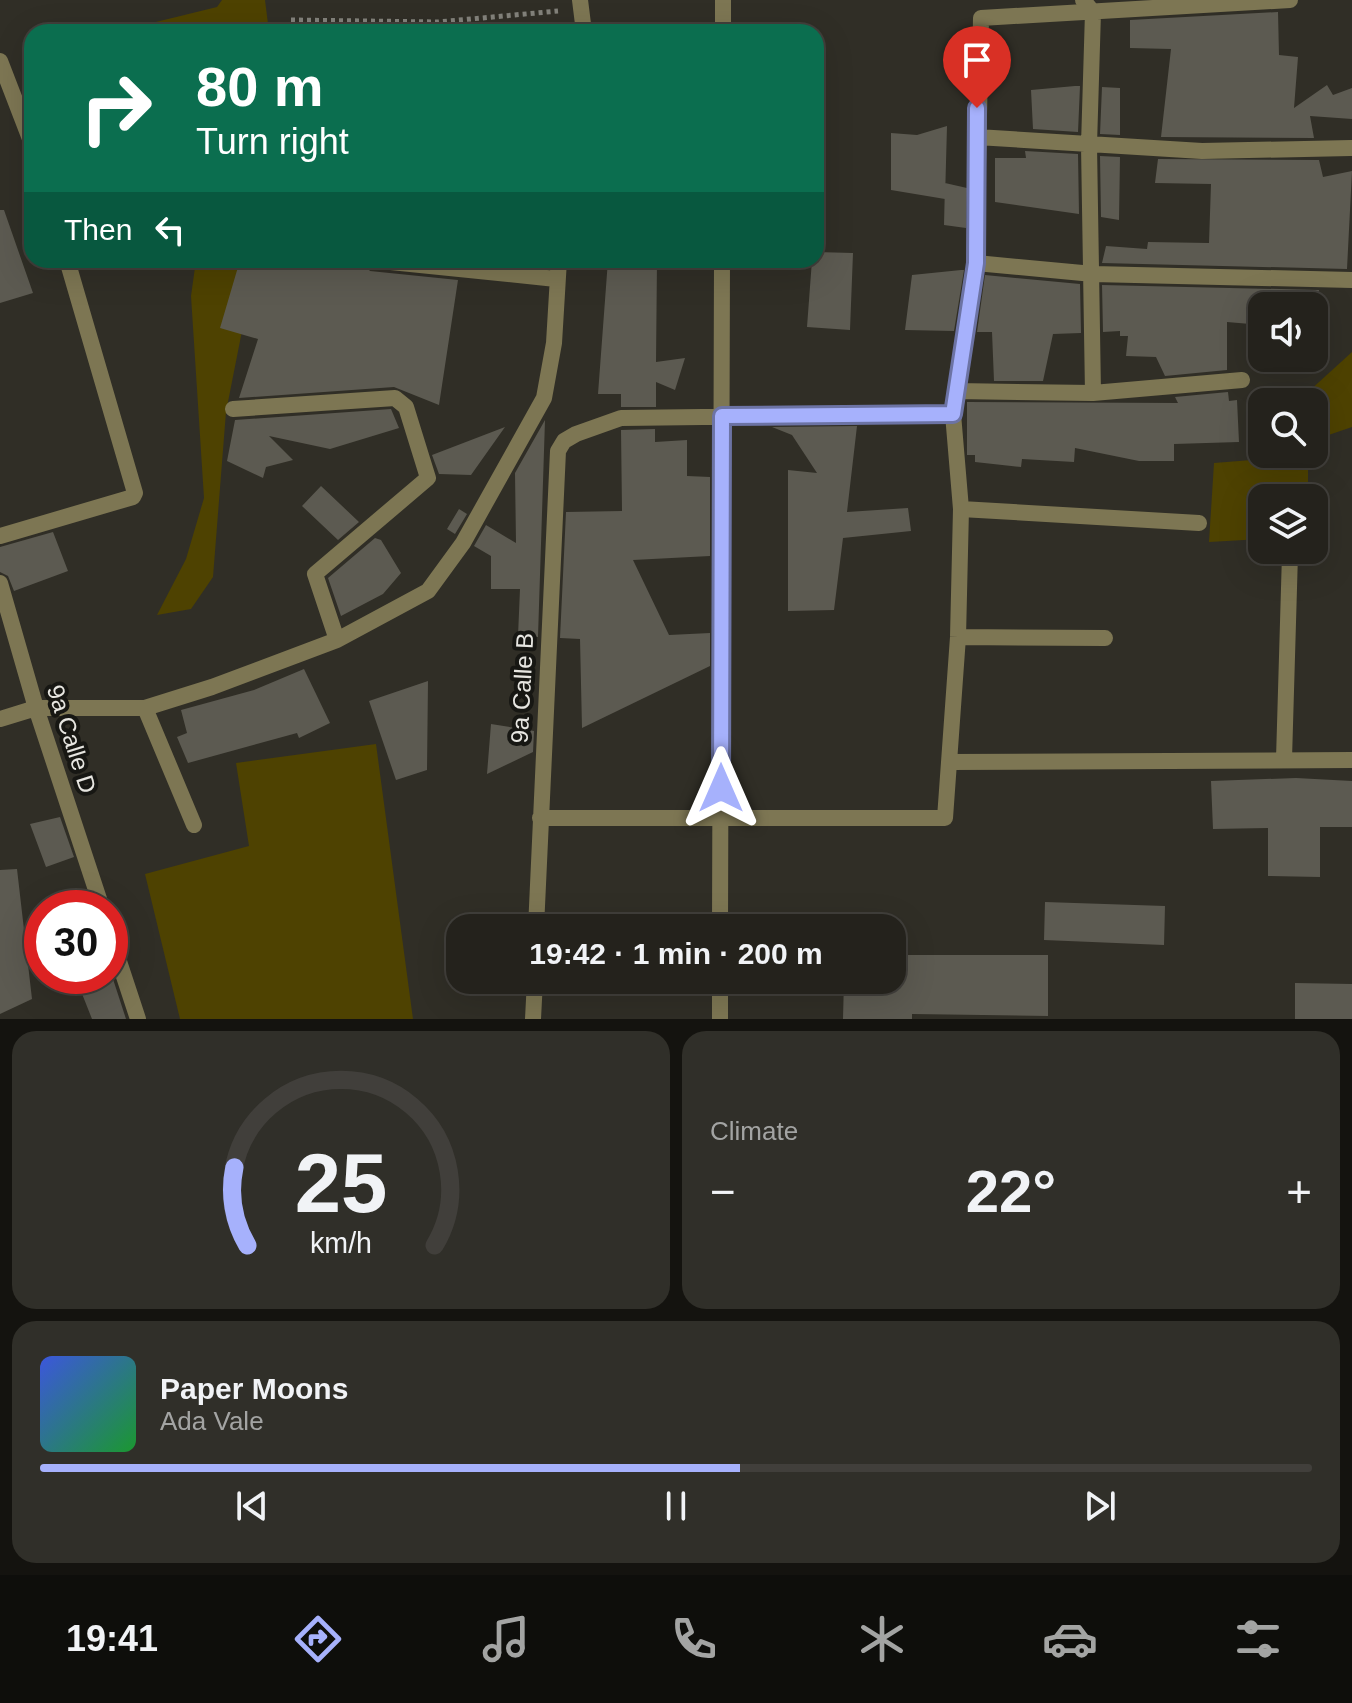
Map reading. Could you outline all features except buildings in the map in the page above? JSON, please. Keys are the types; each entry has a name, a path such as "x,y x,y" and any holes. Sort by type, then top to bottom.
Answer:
{"street":[{"path":"723,0 723,24"},
{"path":"540,818 940,819 947,816 958,637 961,509 953,414 976,263 981,18 1088,6 1290,0"},
{"path":"581,4 583,24"},
{"path":"1088,6 1093,393"},
{"path":"0,61 24,123"},
{"path":"977,137 1202,151 1351,148"},
{"path":"976,263 1093,274 1352,280"},
{"path":"0,536 130,498 135,493 69,268"},
{"path":"449,268 556,279"},
{"path":"0,719 36,708 145,708 212,687 337,640 428,591 463,543 544,398 554,343 558,268"},
{"path":"720,914 722,268"},
{"path":"956,391 1093,393 1242,380"},
{"path":"233,409 395,398 406,407 428,478 315,574 337,640"},
{"path":"722,416 953,414"},
{"name":"9a Calle B","path":"537,914 558,451 564,441 576,434 621,418 722,416"},
{"path":"961,509 1199,523"},
{"path":"1284,759 1290,564"},
{"name":"9a Calle D","path":"0,583 36,708 96,890"},
{"path":"958,637 1105,638"},
{"path":"145,708 194,825"},
{"path":"949,762 1352,760"},
{"path":"128,989 138,1019"},
{"path":"533,1019 534,994"},
{"path":"720,994 720,1019"}],"path":[{"path":"291,20 438,22 581,4"}],"shaded area":[{"path":"222,0 265,0 268,24 148,24 217,7"},
{"path":"195,268 254,268 226,412 213,577 191,609 157,615 186,559 204,498 191,296"},
{"path":"1352,352 1352,427 1328,435 1328,388 1312,388"},
{"path":"1248,460 1248,468 1308,468 1308,484 1248,484 1248,540 1209,542 1214,463"},
{"path":"376,744 413,1019 180,1019 145,874 249,846 236,763"}],"route":[{"path":"721,788 722,416 953,414 976,263 977,108"}]}
